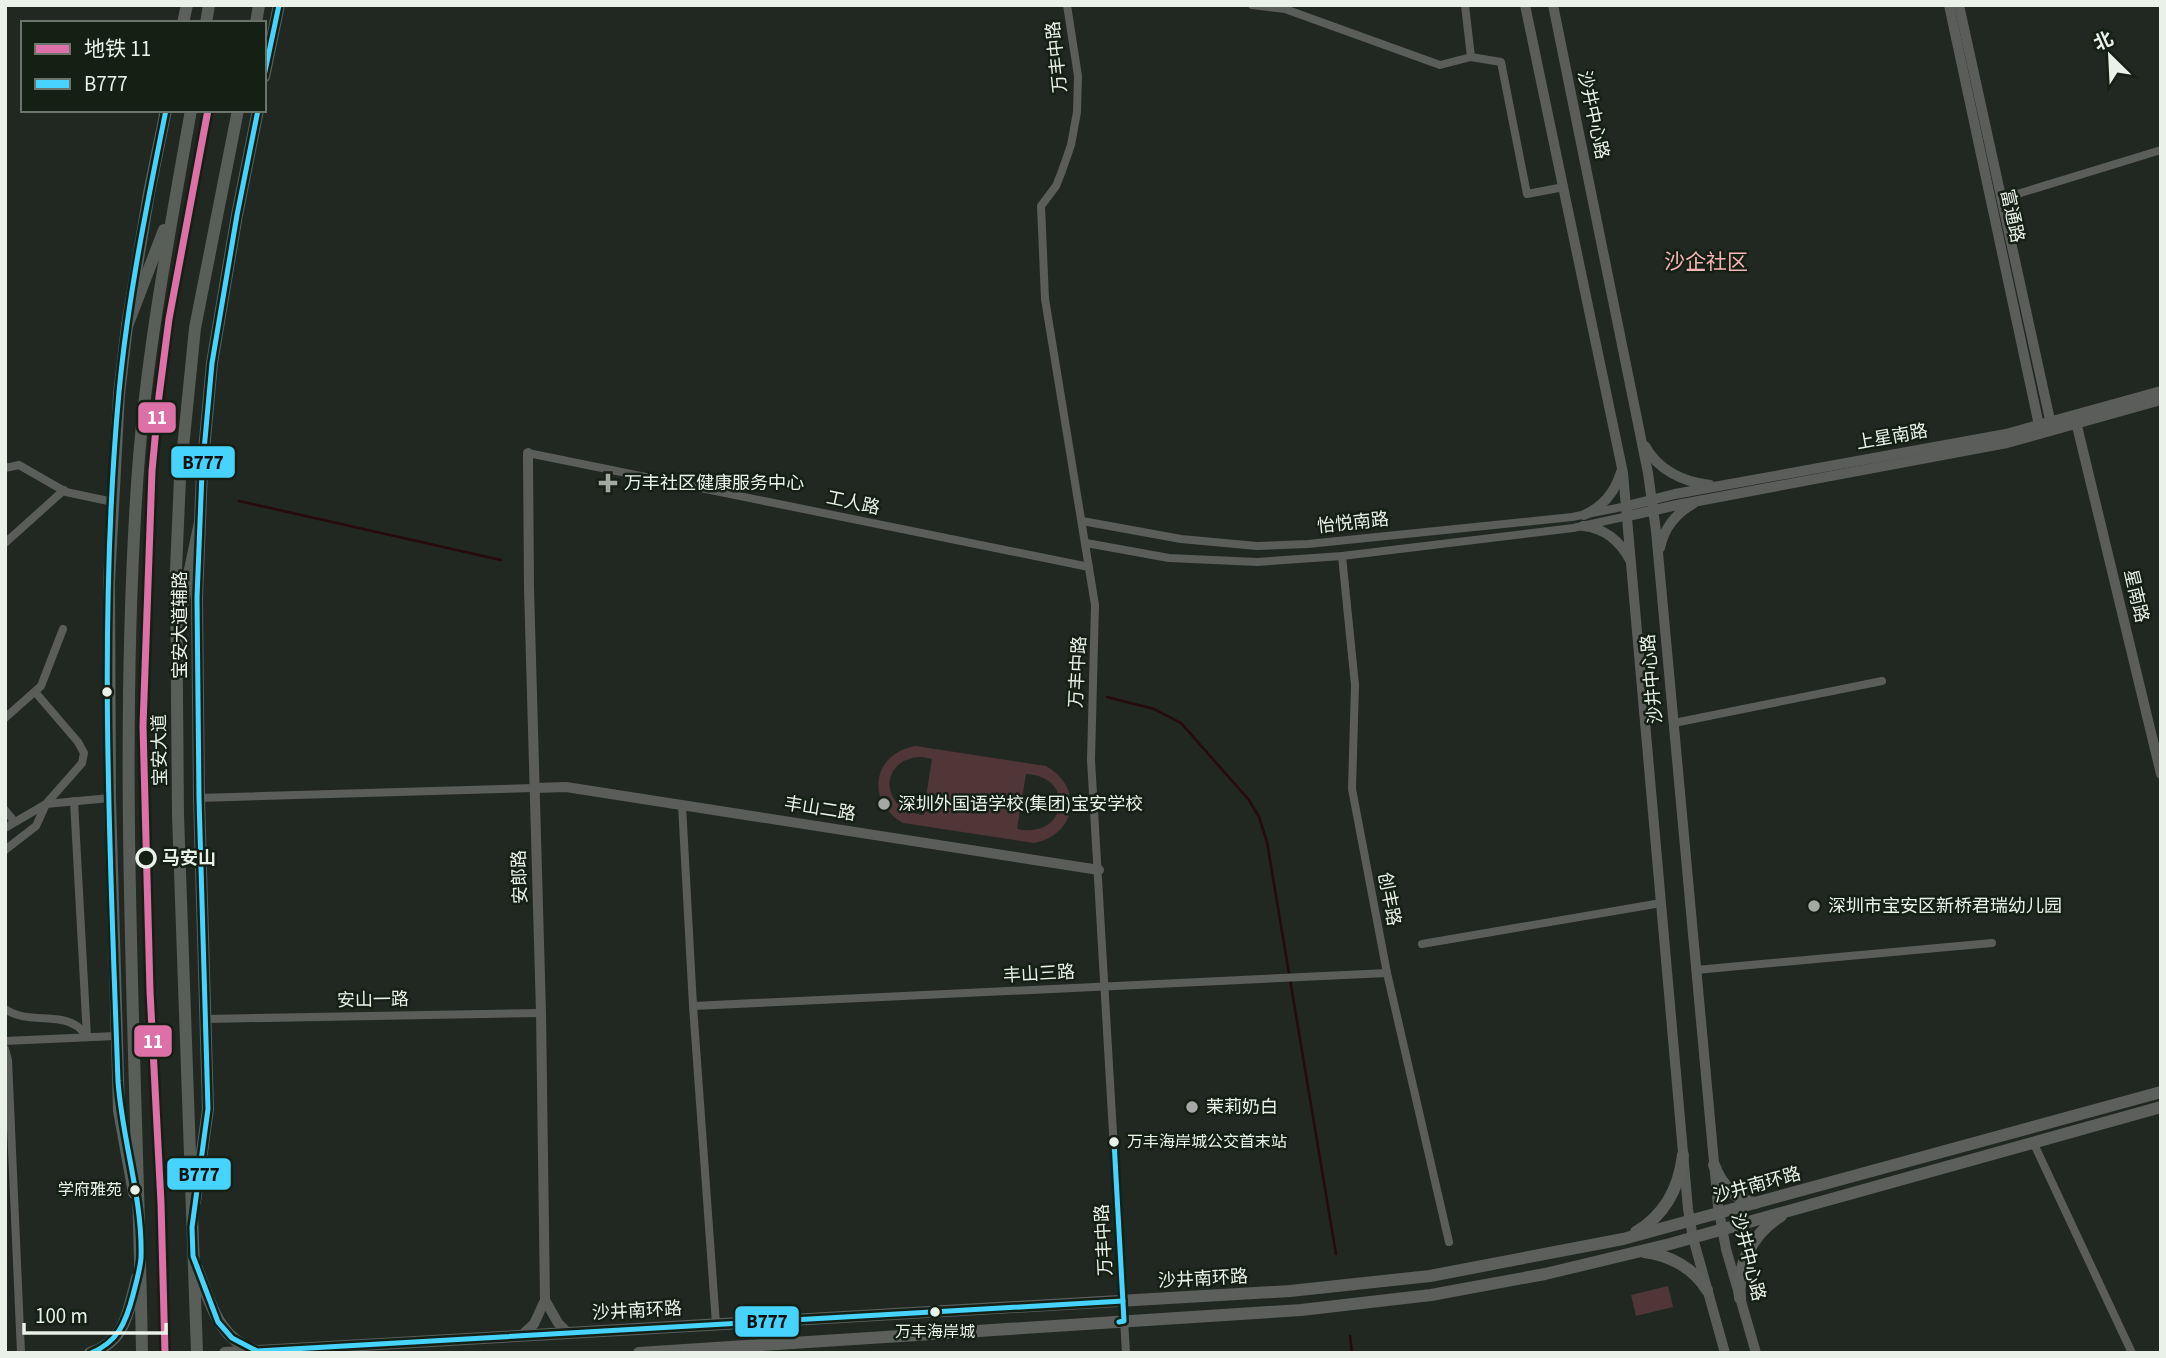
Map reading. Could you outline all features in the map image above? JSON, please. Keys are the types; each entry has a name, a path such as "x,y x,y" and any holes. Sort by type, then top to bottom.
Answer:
{"main road":[{"path":"266,67 279,5"},
{"path":"137,1211 119,1111 108,665 119,394 127,326 166,112"},
{"name":"宝安大道","path":"142,1353 141,1260 137,1211 129,653 139,468 149,355 191,112"},
{"name":"宝安大道","path":"197,1353 178,815 176,570 180,478 194,341 238,112"},
{"name":"宝安大道辅路","path":"192,1227 208,1109 199,798 197,598 202,472 212,363 258,112"},
{"path":"127,326 174,204"},
{"path":"176,636 200,522"},
{"name":"沙井南环路","path":"225,1353 1374,1284 1457,1272 1623,1239 2161,1092"},
{"name":"沙井南环路","path":"642,1353 1371,1304 1466,1289 1640,1252 2161,1107"},
{"path":"1623,1239 1650,1222 1668,1203 1678,1181 1683,1155"},
{"path":"1714,1166 1722,1181 1735,1195 1759,1203"},
{"path":"1740,1298 1740,1277 1750,1247 1765,1228 1791,1210"},
{"path":"1580,1248 1586,1249 1590,1255 1589,1261 1582,1265"},
{"path":"1640,1252 1675,1261 1696,1276 1707,1290"},
{"path":"193,1256 218,1322 237,1342 257,1351"},
{"path":"90,1353 108,1345 122,1329 141,1260"}],"street":[{"name":"万丰中路","path":"1068,5 1078,76 1077,112 1071,145 1062,171 1056,186 1041,206 1045,299 1096,619 1091,760 1126,1353"},
{"path":"1252,5 1285,9 1440,65 1471,58 1501,62 1527,194 1563,187"},
{"path":"1465,5 1471,58"},
{"name":"沙井中心路","path":"1525,5 1622,466 1690,1222 1725,1353"},
{"name":"沙井中心路","path":"1553,5 1642,438 1653,505 1719,1214 1756,1353"},
{"name":"富通路","path":"1949,5 2046,429"},
{"name":"富通路","path":"1959,5 2001,199 2046,429"},
{"path":"2001,199 2161,150"},
{"name":"上星南路","path":"1653,505 1700,500 2007,443 2161,391"},
{"name":"上星南路","path":"1627,511 1723,486 2006,434 2077,426 2161,401"},
{"name":"星南路","path":"2077,426 2161,774"},
{"path":"1642,438 1651,456 1671,473 1696,483 1723,486"},
{"name":"工人路","path":"528,453 1089,568"},
{"name":"安郎路","path":"528,453 545,1300"},
{"path":"5,468 19,465 64,490 113,502"},
{"path":"1622,466 1617,485 1610,496 1583,521 1611,536 1632,565"},
{"path":"5,543 64,490"},
{"path":"1658,555 1664,536 1675,517 1700,500"},
{"name":"怡悦南路","path":"1086,543 1169,558 1257,562 1342,556 1583,521 1627,511"},
{"name":"怡悦南路","path":"1082,521 1181,539 1257,546 1583,521"},
{"name":"创丰路","path":"1342,556 1355,685 1352,789 1387,973 1448,1242"},
{"path":"5,718 41,686 63,629"},
{"path":"1674,723 1882,681"},
{"path":"5,850 36,827 46,804 82,763 84,753 78,742 36,693"},
{"name":"丰山二路","path":"535,788 566,787 1099,870"},
{"path":"199,798 535,788"},
{"path":"5,828 46,804 110,798"},
{"path":"74,802 88,1037"},
{"path":"682,805 692,1006 716,1324"},
{"path":"5,810 14,821"},
{"path":"1422,944 1661,904"},
{"path":"1696,970 1992,943"},
{"name":"丰山三路","path":"692,1006 1387,973"},
{"path":"5,1009 16,1015 76,1025 88,1037"},
{"name":"安山一路","path":"205,1019 541,1013"},
{"path":"5,1041 117,1036"},
{"path":"5,1049 21,1353"},
{"path":"2033,1143 2132,1353"},
{"path":"545,1300 558,1323 568,1333"},
{"path":"522,1335 534,1324 545,1300"}],"shaded area":[{"path":"916,746 1046,766 1058,775 1066,786 1070,797 1067,821 1059,831 1034,843 903,823 891,814 879,791 883,768 890,758 901,750","holes":["909,759 932,759 923,815 897,803 891,793 890,783 892,773 899,765","1026,774 1042,777 1053,785 1059,795 1055,817 1047,825 1034,830 1017,829"]},
{"path":"1668,1286 1673,1307 1636,1316 1631,1295"}],"waterway":[{"path":"239,501 501,560"},
{"path":"1107,697 1154,709 1181,723 1249,800 1259,817 1267,842 1336,1254"},
{"path":"1350,1336 1352,1353"}],"metro line":[{"name":"11","path":"165,1353 161,1203 150,991 143,726 152,471 159,396 169,319 208,112"}],"transit line":[{"name":"B777","path":"266,67 279,5"},
{"name":"B777","path":"91,1353 108,1343 124,1322 141,1258 139,1214 118,1081 107,650 119,392 127,321 166,112"},
{"name":"B777","path":"258,112 212,363 202,472 197,598 199,798 208,1109 192,1227 193,1256 218,1322 232,1338 257,1351 1123,1301"},
{"name":"B777","path":"1114,1141 1124,1321 1119,1322"}],"place":[{"name":"万丰社区健康服务中心","path":"608,483"},
{"name":"深圳外国语学校(集团)宝安学校","path":"884,804"},
{"name":"马安山","path":"146,858"},
{"name":"深圳市宝安区新桥君瑞幼儿园","path":"1814,906"},
{"name":"茉莉奶白","path":"1192,1107"},
{"name":"万丰海岸城公交首末站","path":"1114,1142"},
{"name":"学府雅苑","path":"135,1190"},
{"name":"万丰海岸城","path":"935,1312"}],"district":[{"name":"沙企社区","path":"1706,262"}]}
